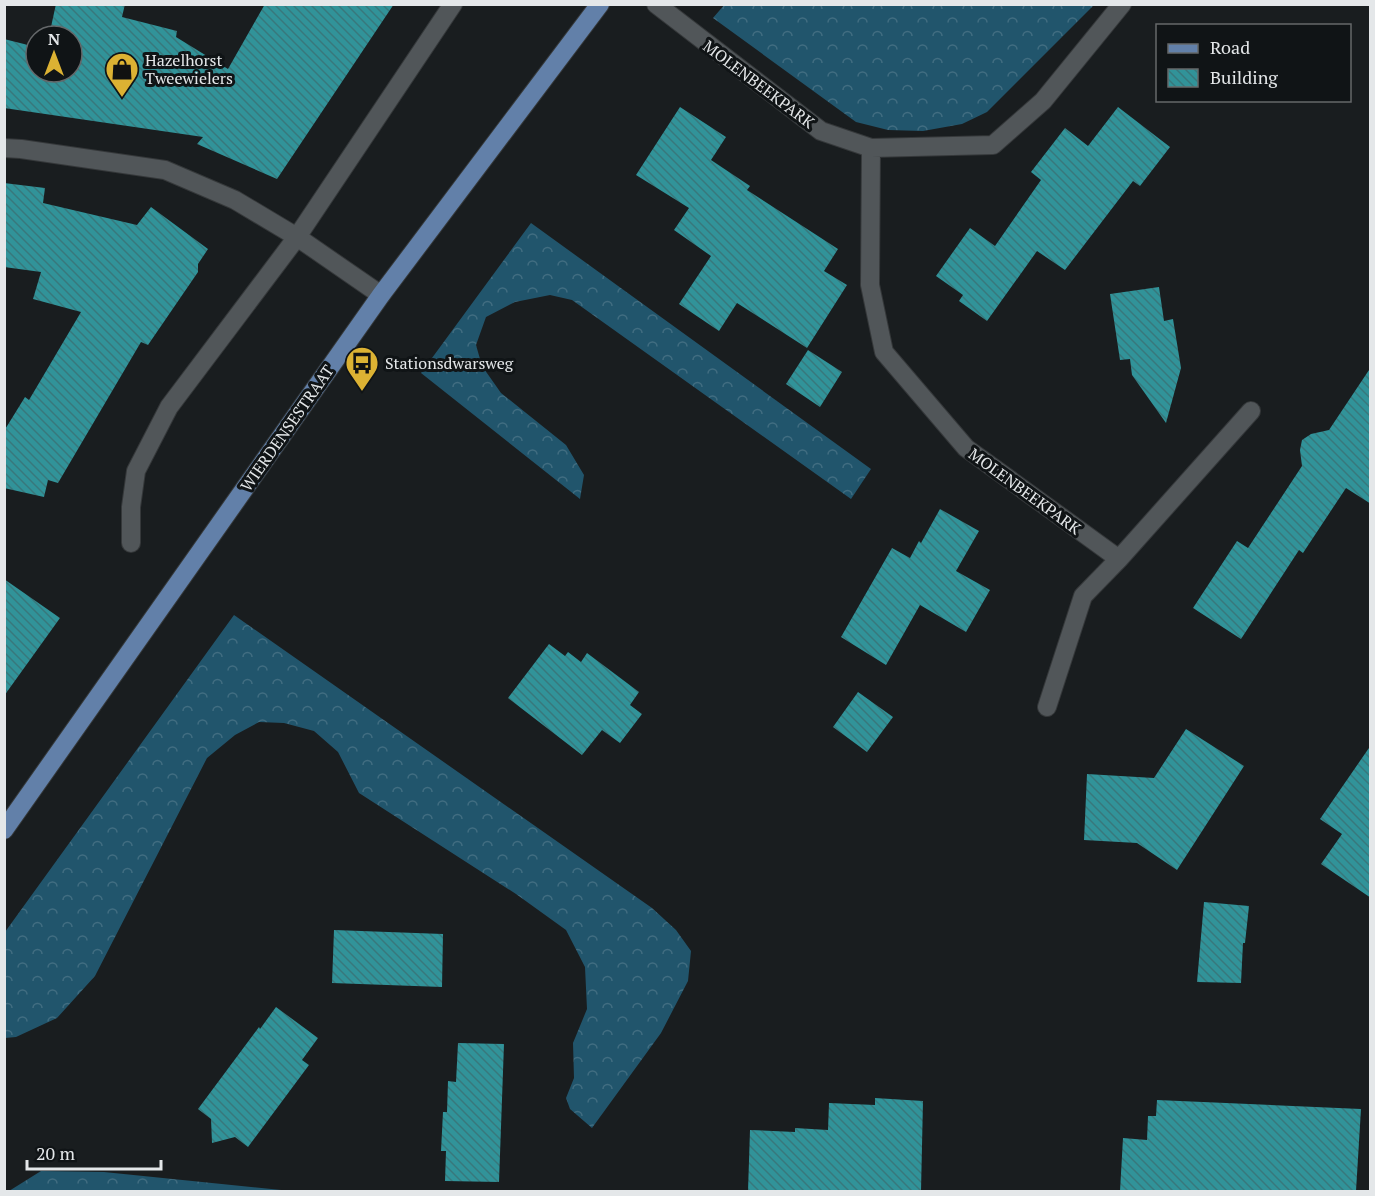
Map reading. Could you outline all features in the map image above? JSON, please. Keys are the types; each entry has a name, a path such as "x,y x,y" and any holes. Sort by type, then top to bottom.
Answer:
{"main road":[{"name":"WIERDENSESTRAAT","path":"4,830 381,295 600,4"}],"street":[{"path":"131,543 130,507 136,471 169,407 297,237 453,4"},
{"name":"MOLENBEEKPARK","path":"656,4 821,131 871,148 993,145 1042,101 1122,4"},
{"path":"4,148 165,170 235,200 297,237 381,295"},
{"name":"MOLENBEEKPARK","path":"871,148 870,285 884,352 966,448 1119,559"},
{"path":"1047,707 1083,596 1251,411"}],"green space":[{"path":"725,4 1094,5 987,112 962,124 923,131 888,130 856,122 713,18"},
{"path":"531,223 871,469 851,499 572,300 550,295 515,302 486,317 476,345 482,366 501,393 566,445 584,475 580,499 421,373"},
{"path":"234,615 652,908 676,930 691,951 688,981 661,1033 592,1128 570,1109 566,1098 574,1078 573,1043 587,1009 585,967 566,930 516,894 359,793 338,752 314,731 284,723 259,722 235,735 207,758 95,976 57,1018 16,1037 5,1038 5,932"},
{"path":"41,1171 104,1172 291,1191 9,1191"}],"building":[{"path":"56,4 125,4 122,17 177,31 176,37 228,69 265,4 394,4 277,179 197,144 203,137 4,108 4,39 24,44 24,84 84,84 84,24 52,24"},
{"path":"680,107 726,137 711,160 750,186 747,190 838,249 824,271 847,285 807,348 737,303 719,331 679,304 711,256 674,230 689,208 636,175"},
{"path":"1118,107 1170,147 1140,186 1133,181 1065,270 1037,251 987,321 959,301 963,295 936,276 970,228 995,246 1041,180 1031,172 1065,128 1088,146"},
{"path":"4,183 45,188 43,203 137,225 151,207 208,249 198,264 198,272 148,345 141,342 58,483 48,480 44,497 4,488 4,431 25,397 29,400 81,312 33,299 41,272 4,267"},
{"path":"1159,287 1164,321 1173,319 1181,368 1166,423 1132,375 1130,359 1120,360 1110,294"},
{"path":"808,350 842,372 820,407 786,384"},
{"path":"1371,367 1371,504 1346,488 1303,553 1299,550 1241,639 1193,608 1237,541 1248,548 1302,466 1300,450 1302,440 1311,434 1329,430"},
{"path":"940,509 979,531 956,571 990,590 966,632 920,605 886,665 841,637 892,548 910,558"},
{"path":"4,579 60,618 4,696"},
{"path":"549,644 565,656 568,652 581,662 587,653 639,692 630,705 642,714 620,743 602,730 582,755 508,698"},
{"path":"858,692 893,717 867,752 833,727"},
{"path":"1186,729 1244,766 1177,870 1137,843 1084,840 1087,774 1154,778"},
{"path":"1371,745 1371,898 1321,864 1342,834 1320,819"},
{"path":"1204,902 1249,906 1245,943 1243,943 1241,983 1197,982"},
{"path":"334,930 443,934 442,987 332,983"},
{"path":"276,1007 318,1038 302,1060 309,1065 248,1147 235,1137 212,1143 211,1119 198,1109"},
{"path":"458,1043 504,1044 499,1182 445,1181 446,1151 441,1151 443,1112 447,1112 448,1081 456,1082"},
{"path":"875,1098 923,1101 921,1191 748,1191 750,1130 795,1132 795,1128 828,1130 829,1103 875,1105"},
{"path":"1157,1100 1361,1109 1356,1191 1120,1191 1123,1138 1147,1140 1148,1116 1156,1116"}],"place":[{"name":"Hazelhorst Tweewielers","path":"122,98"},
{"name":"Stationsdwarsweg","path":"362,392"}]}
